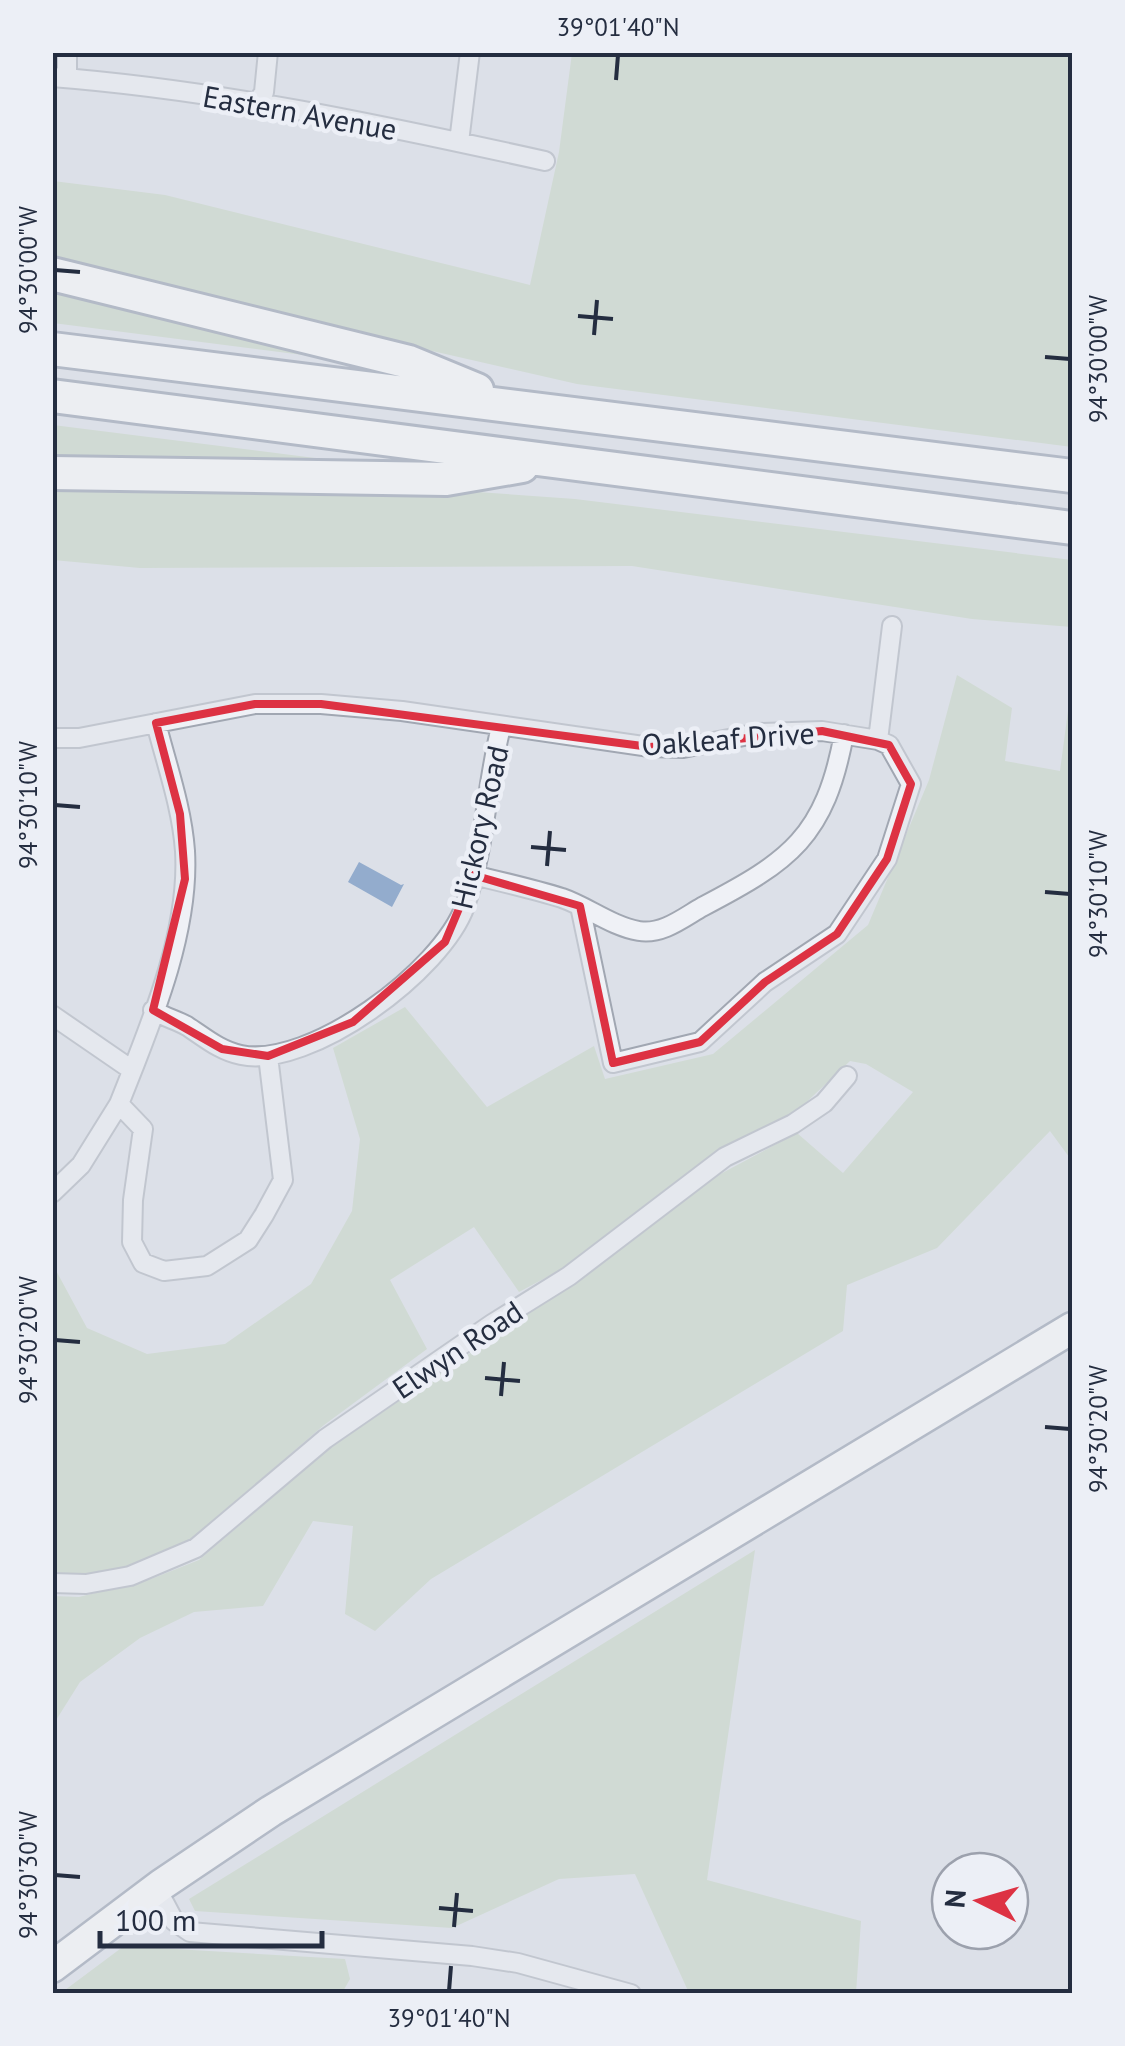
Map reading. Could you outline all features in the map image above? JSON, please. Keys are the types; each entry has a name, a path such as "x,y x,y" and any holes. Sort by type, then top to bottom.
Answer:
{"highway":[{"path":"52,274 409,362 518,407"},
{"path":"52,349 1072,476"},
{"path":"52,396 1072,528"},
{"path":"52,472 446,479 552,460"},
{"path":"52,1966 271,1811 1072,1328"}],"street":[{"path":"60,77 67,52"},
{"path":"258,102 264,92 268,52"},
{"path":"458,142 470,52"},
{"name":"Eastern Avenue","path":"60,77 258,102 545,161"},
{"path":"580,906 613,1063 700,1042 765,982 837,934 886,860 911,784 889,745 878,740 892,626"},
{"name":"Oakleaf Drive","path":"52,738 79,738 255,704 322,704 402,710 650,747 683,748 759,733 822,730 878,740"},
{"path":"52,1193 81,1165 119,1104 175,942 185,879 180,814 156,724"},
{"name":"Hickory Road","path":"153,1010 222,1049 241,1055 268,1056 292,1050 354,1022 398,990 445,942 465,906 501,727"},
{"path":"473,874 564,899 642,932 665,928 750,883 805,839 830,793 844,734"},
{"path":"52,1015 132,1070"},
{"path":"119,1104 143,1129 133,1200 132,1242 143,1264 164,1270 207,1266 248,1240 283,1180 268,1056"},
{"name":"Elwyn Road","path":"52,1583 86,1584 130,1576 196,1548 325,1439 569,1276 724,1157 793,1124 824,1103 848,1076"},
{"path":"156,1889 174,1922 190,1932 472,1956 518,1963 631,1994"}],"highlighted area":[{"path":"255,704 321,704 650,747 822,731 889,745 911,784 887,859 837,934 765,982 700,1042 613,1063 580,906 473,875 445,942 353,1022 268,1056 222,1049 153,1010 185,879 180,814 156,723"}],"green space":[{"path":"572,53 1072,53 1072,447 577,384 279,316 53,259 53,181 165,195 530,285 559,152"},
{"path":"53,288 366,363 53,323"},
{"path":"53,425 370,465 53,463"},
{"path":"52,481 449,490 575,499 1072,560 1072,627 972,619 632,566 140,568 53,560"},
{"path":"957,675 1012,708 1005,761 1060,771 1072,681 1072,1161 1050,1131 937,1248 847,1285 843,1331 431,1579 375,1631 345,1614 353,1526 313,1521 263,1606 194,1612 140,1638 80,1682 53,1725 53,1596 79,1597 151,1579 199,1560 331,1447 566,1288 711,1179 797,1133 843,1173 913,1092 866,1064 850,1061 796,1112 723,1148 562,1269 519,1292 474,1227 390,1280 427,1349 324,1425 195,1536 150,1561 96,1574 53,1573 52,1263 87,1328 147,1354 225,1344 311,1284 352,1211 360,1139 333,1048 405,1007 487,1107 594,1046 605,1079 713,1054 868,925 929,780"},
{"path":"755,1550 707,1880 861,1921 856,1993 689,1993 635,1874 559,1879 452,1928 195,1911 189,1899"},
{"path":"124,1946 345,1959 350,1979 342,1993 61,1993"}],"water":[{"path":"359,862 404,884 392,907 348,882"}]}
